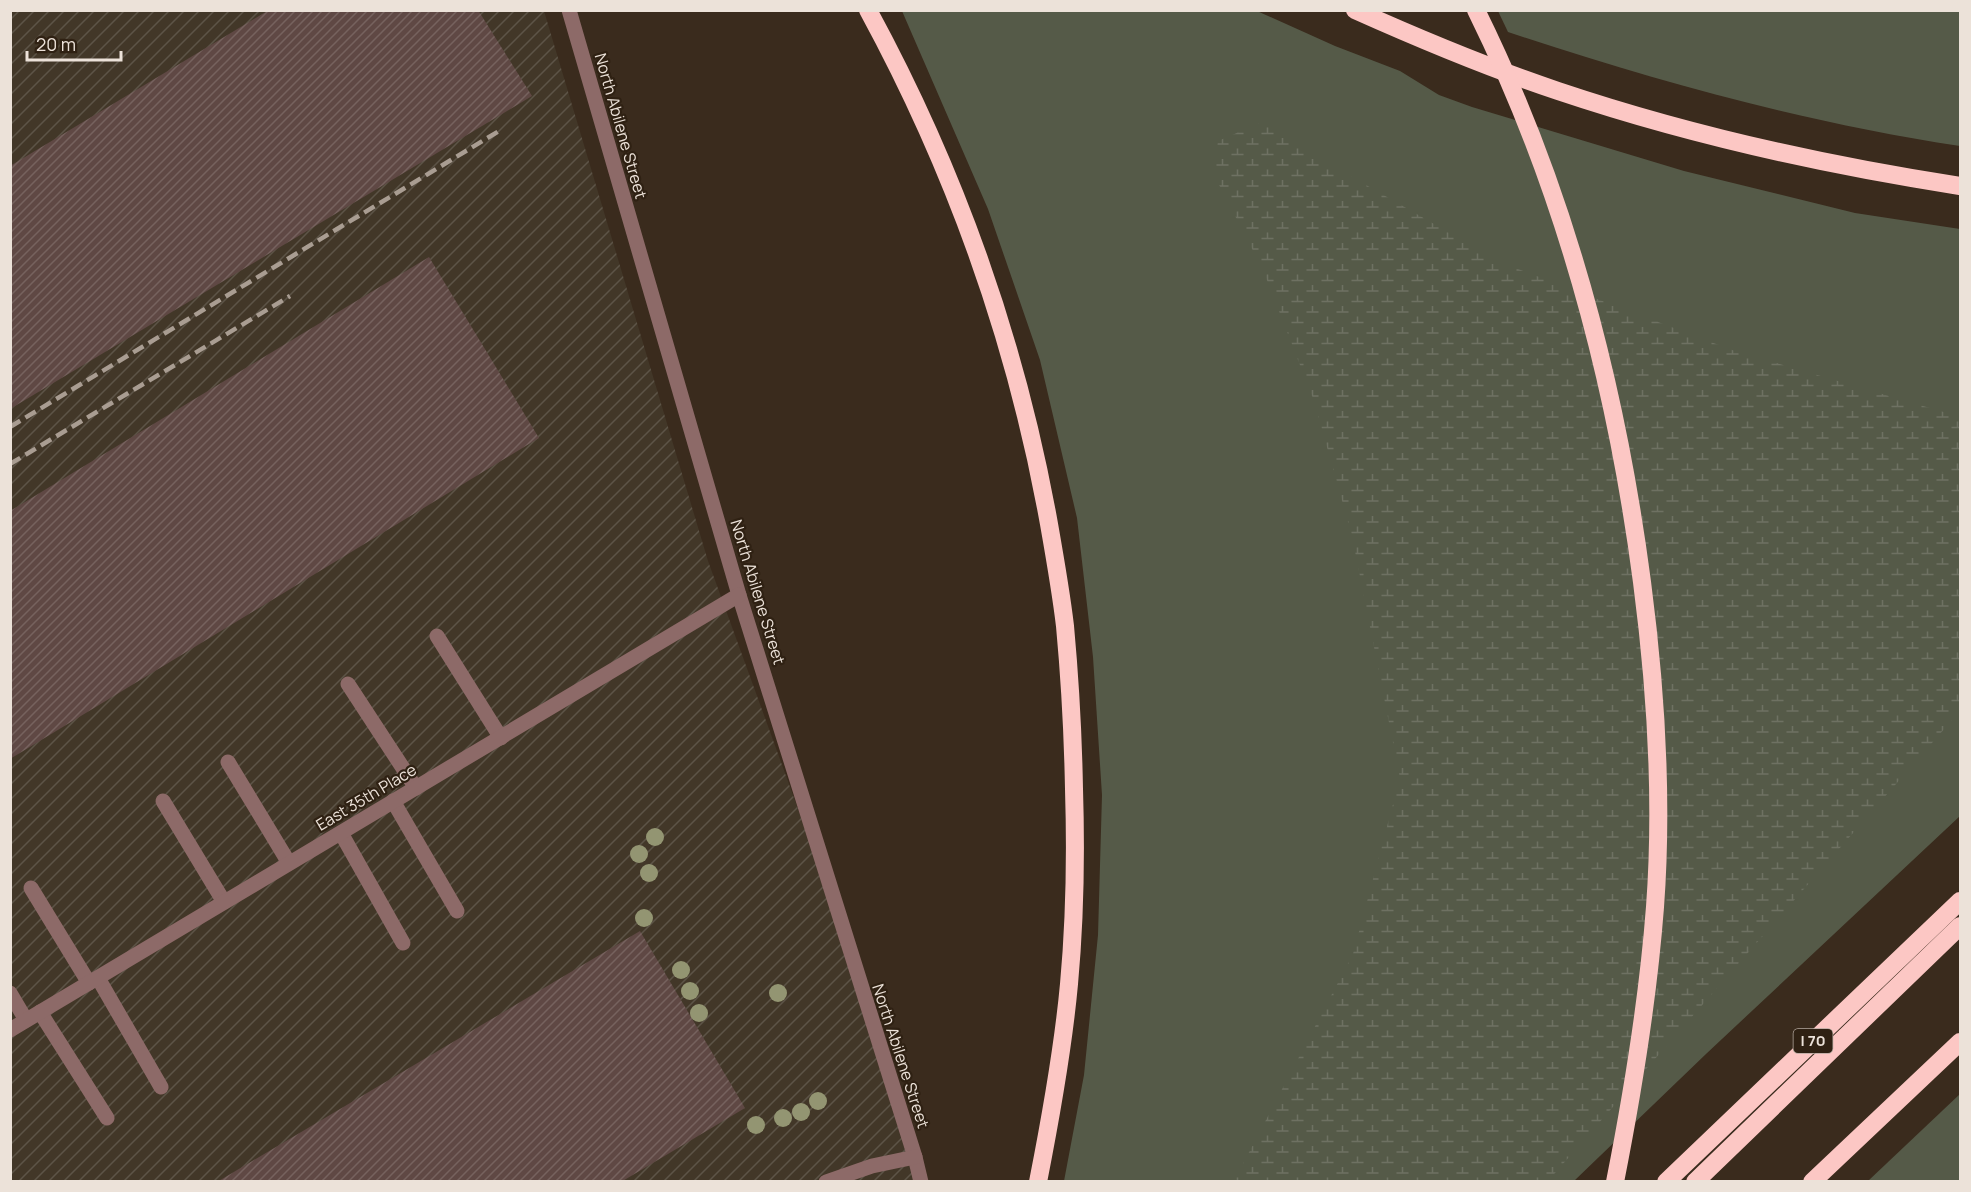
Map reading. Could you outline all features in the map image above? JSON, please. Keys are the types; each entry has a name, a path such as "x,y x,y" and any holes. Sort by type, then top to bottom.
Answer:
{"highway":[{"path":"868,10 909,89 931,140 971,238 997,313 1015,372 1045,500 1061,600 1074,757 1076,833 1074,913 1069,984 1059,1059 1038,1182"},
{"path":"1355,10 1440,47 1548,87 1680,128 1809,160 1960,186"},
{"path":"1476,10 1502,63 1540,156 1575,259 1611,397 1632,512 1645,605 1653,678 1657,748 1658,820 1655,904 1638,1054 1615,1182"},
{"name":"I 70","path":"1666,1182 1960,901"},
{"path":"1695,1182 1960,926"},
{"path":"1812,1182 1960,1042"}],"street":[{"name":"North Abilene Street","path":"569,10 739,595 921,1182"},
{"name":"East 35th Place","path":"10,1029 739,595"},
{"path":"437,636 501,738"},
{"path":"348,684 416,788"},
{"path":"228,762 289,863"},
{"path":"163,801 224,902"},
{"path":"393,801 457,911"},
{"path":"340,833 403,943"},
{"path":"31,888 161,1086"},
{"path":"10,993 26,1020"},
{"path":"40,1012 107,1118"},
{"path":"826,1182 872,1166 915,1157"}],"shaded area":[{"path":"10,11 544,11 708,561 851,955 919,1181 11,1181"}],"green space":[{"path":"902,11 1257,11 1335,46 1400,71 1439,95 1472,107 1684,171 1855,213 1960,229 1960,816 1574,1181 1064,1181 1084,1075 1098,935 1102,795 1093,657 1077,518 1040,360 988,209"},
{"path":"1498,11 1960,11 1960,146 1902,137 1788,113 1675,84 1508,32"},
{"path":"1265,121 1333,166 1502,263 1732,350 1947,413 1960,413 1960,711 1548,1181 1234,1181 1353,954 1400,778 1352,536 1314,401 1263,270 1214,175 1218,141"},
{"path":"1960,1094 1960,1181 1868,1181"}],"building":[{"path":"269,10 478,10 532,96 10,409 10,166"},
{"path":"429,257 539,438 10,759 10,511"},
{"path":"640,931 745,1108 621,1182 217,1182"}],"railway":[{"path":"10,427 499,131"},
{"path":"10,464 290,296"}]}
